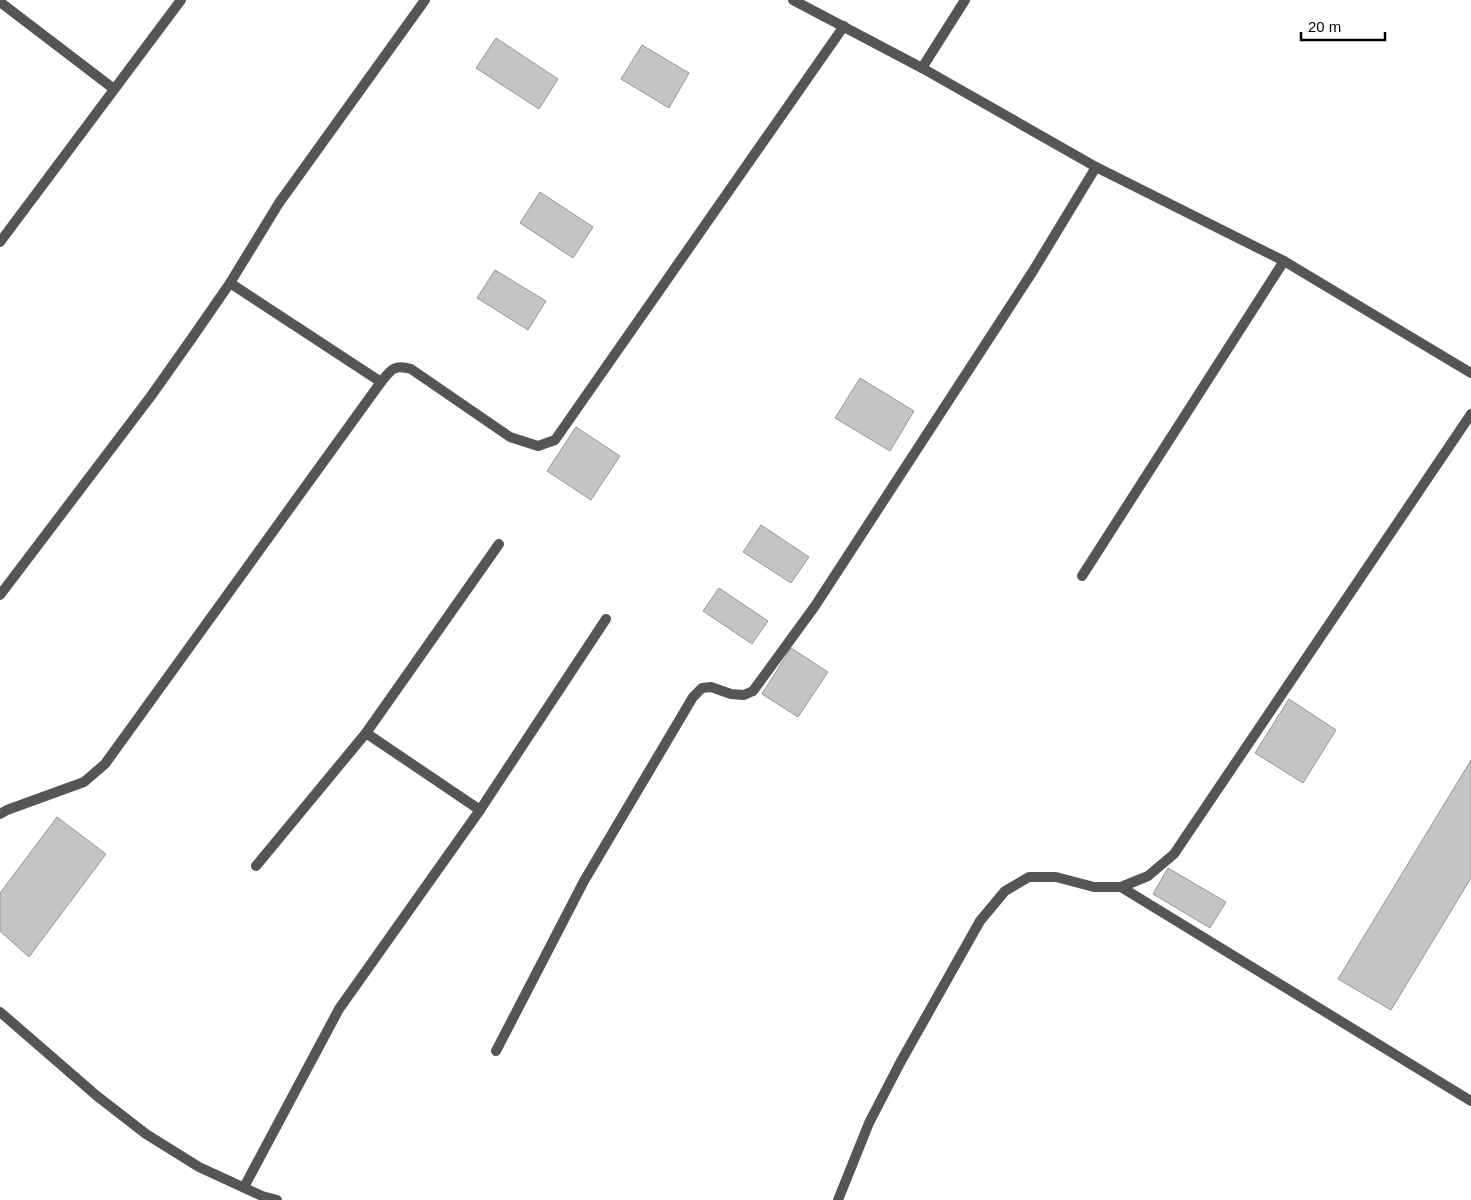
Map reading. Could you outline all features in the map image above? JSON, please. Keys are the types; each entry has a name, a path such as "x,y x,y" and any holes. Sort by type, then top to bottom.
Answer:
{"street":[{"path":"0,242 181,0"},
{"path":"0,595 150,396 230,283 280,203 425,0"},
{"path":"793,0 922,68 1096,167 1284,261 1471,373"},
{"path":"922,68 965,0"},
{"path":"0,2 114,89"},
{"path":"0,814 84,782 105,764 392,368 401,366 410,369 510,437 538,446 555,440 844,26"},
{"path":"496,1050 584,881 693,697 702,688 711,687 737,695 744,695 752,690 820,598 1033,271 1096,167"},
{"path":"1082,576 1284,261"},
{"path":"230,283 381,382"},
{"path":"838,1200 869,1123 900,1063 980,921 1005,891 1029,877 1056,877 1094,887 1121,887 1148,876 1174,854 1471,414"},
{"path":"256,866 366,733 499,544"},
{"path":"244,1187 339,1009 480,810 606,619"},
{"path":"366,733 480,810"},
{"path":"1121,887 1471,1101"},
{"path":"0,1012 97,1096 146,1134 199,1167 262,1196 276,1200"}],"building":[{"path":"496,38 558,79 539,109 476,68"},
{"path":"642,45 689,73 669,108 621,79"},
{"path":"540,192 593,227 573,258 520,223"},
{"path":"495,270 546,301 528,330 477,298"},
{"path":"860,378 914,411 890,451 835,418"},
{"path":"576,427 620,456 591,500 547,471"},
{"path":"761,525 809,557 791,583 743,552"},
{"path":"719,588 768,621 752,644 703,611"},
{"path":"791,648 828,672 798,717 762,694"},
{"path":"1289,699 1336,730 1303,783 1255,753"},
{"path":"1471,760 1471,878 1391,1010 1338,979"},
{"path":"57,817 106,854 29,957 0,931 0,893"},
{"path":"1168,868 1226,902 1210,928 1153,894"}]}
